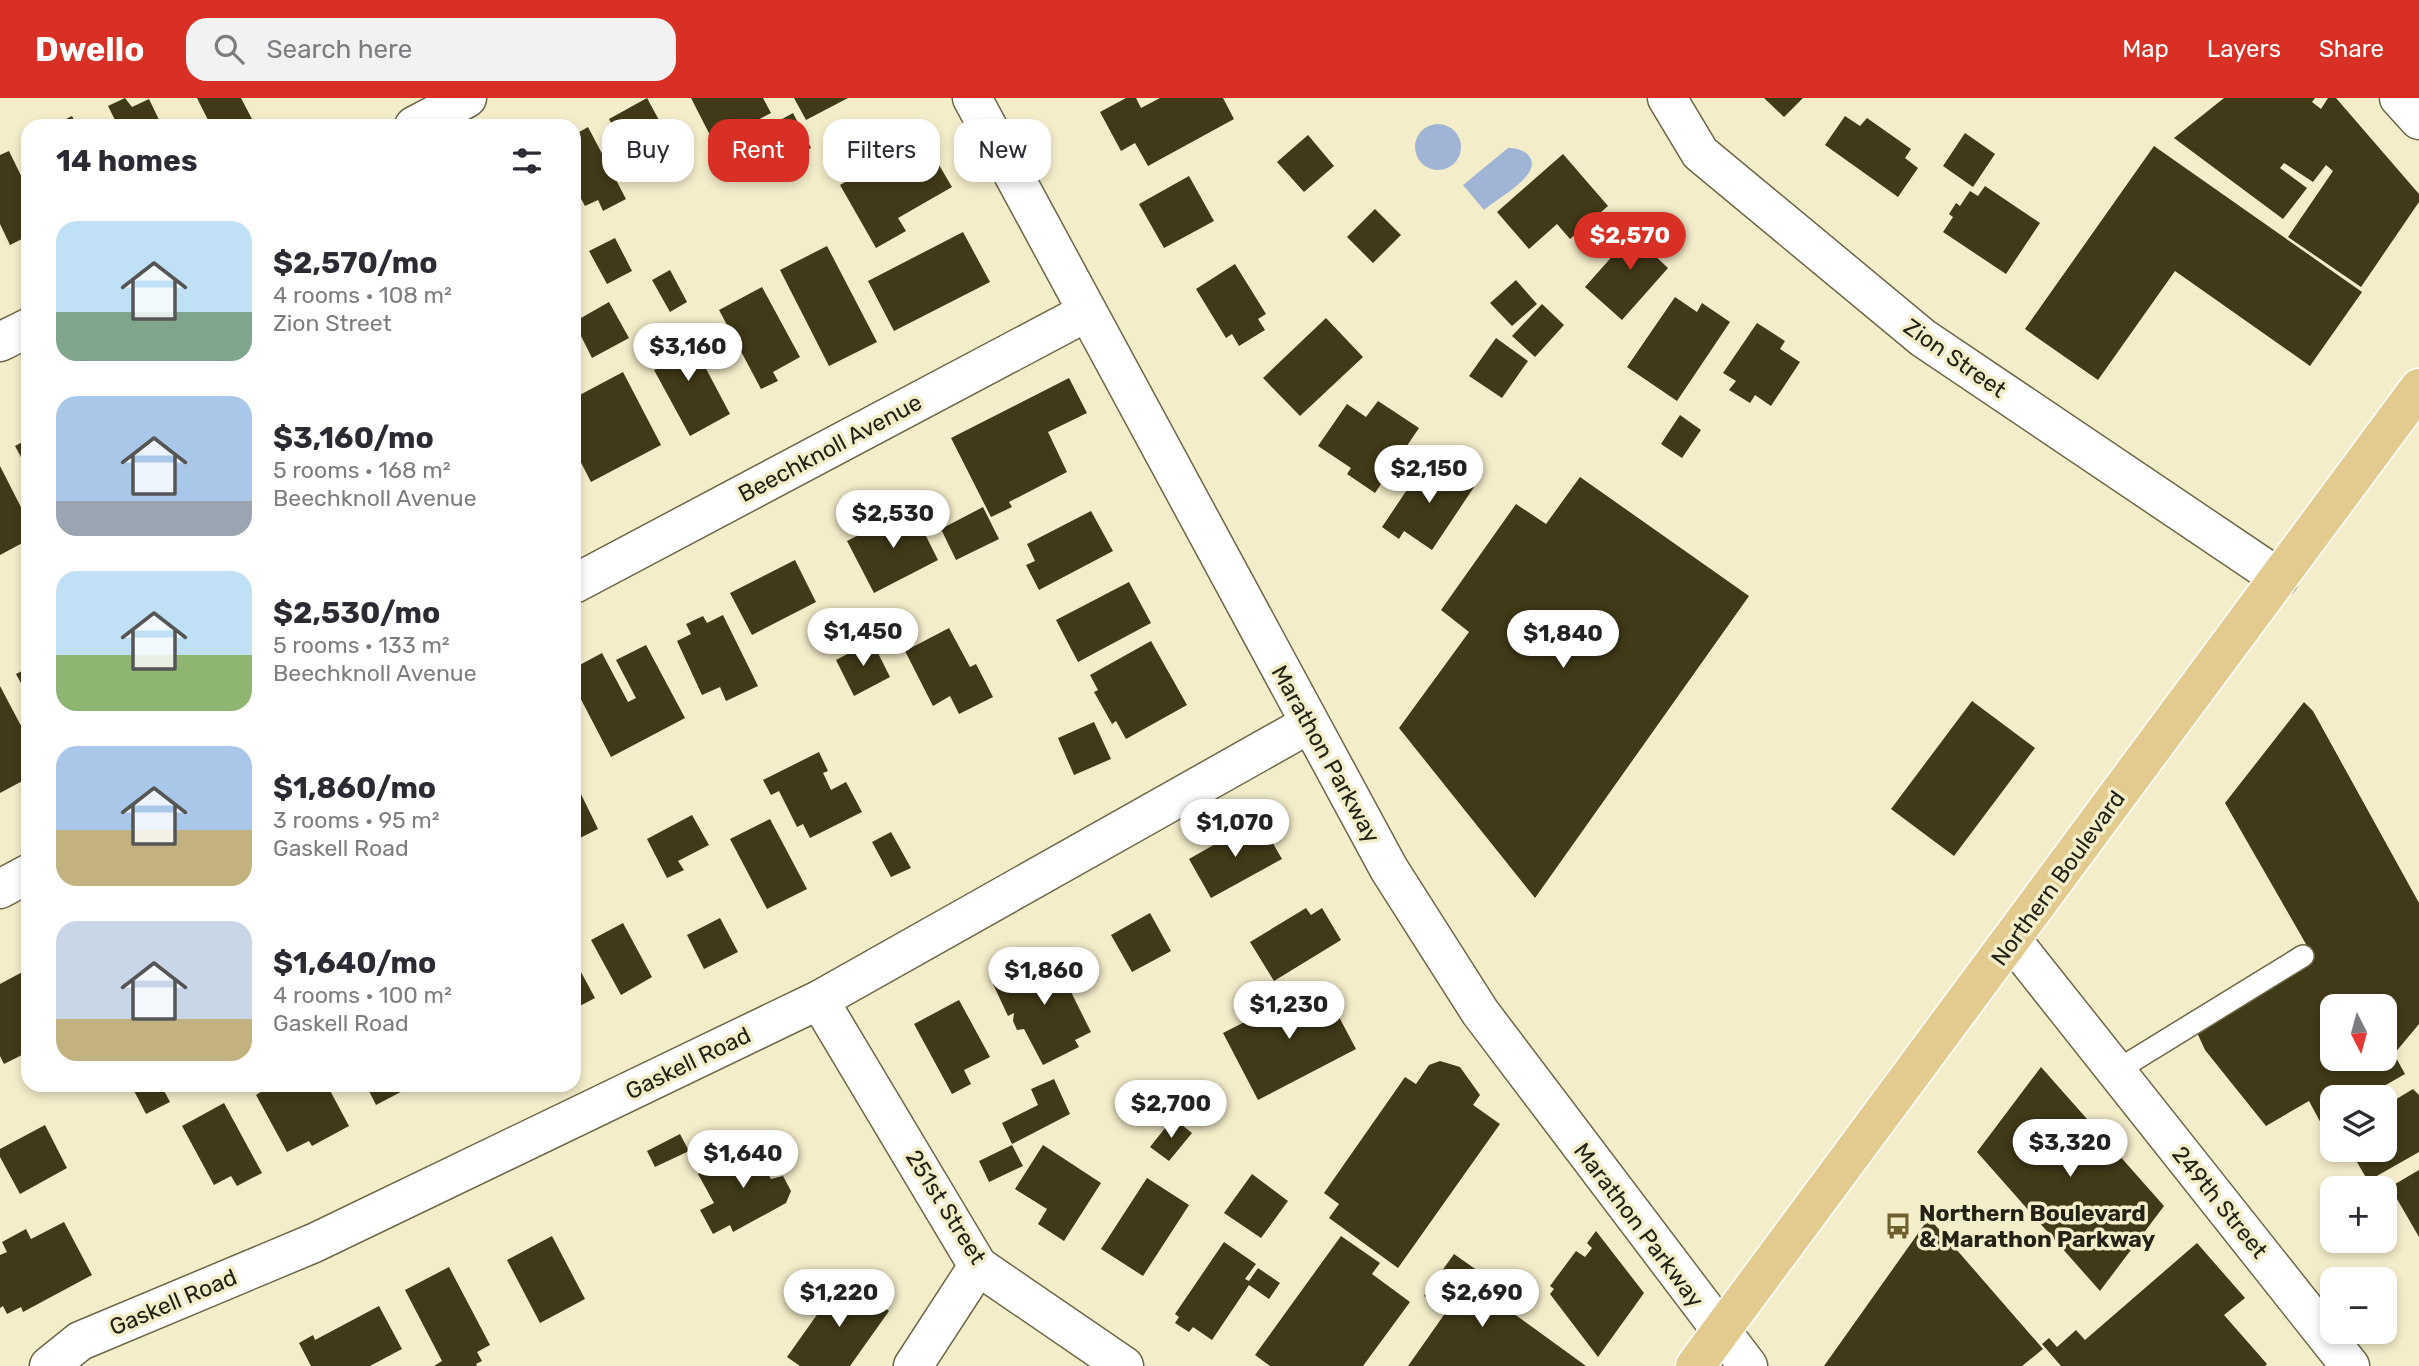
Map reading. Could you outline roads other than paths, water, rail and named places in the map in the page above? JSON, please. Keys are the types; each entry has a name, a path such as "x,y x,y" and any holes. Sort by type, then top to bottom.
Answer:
{"main road":[{"name":"Northern Boulevard","path":"1695,1366 2419,388"}],"street":[{"path":"427,119 467,98"},
{"name":"Marathon Parkway","path":"972,98 1389,869 1480,1012 1748,1366"},
{"name":"Zion Street","path":"1667,98 1700,153 1923,338 2279,578"},
{"path":"2399,98 2419,120"},
{"name":"Beechknoll Avenue","path":"581,580 1087,312"},
{"path":"0,342 21,332"},
{"name":"Gaskell Road","path":"49,1366 80,1341 314,1243 819,1000 1309,724"},
{"path":"0,889 21,878"},
{"name":"249th Street","path":"2012,940 2350,1366"},
{"name":"251st Street","path":"819,1000 978,1266 1124,1366"},
{"path":"913,1366 978,1266"}],"lane":[{"path":"2116,1071 2304,956"}],"water":[{"path":"1438,124 1454,131 1461,147 1454,163 1438,170 1422,163 1415,147 1422,131"},
{"path":"1508,148 1519,149 1528,155 1531,158 1531,168 1519,184 1484,210 1463,185"}],"place":[{"name":"Northern Boulevard & Marathon Parkway","path":"1898,1226"}]}
